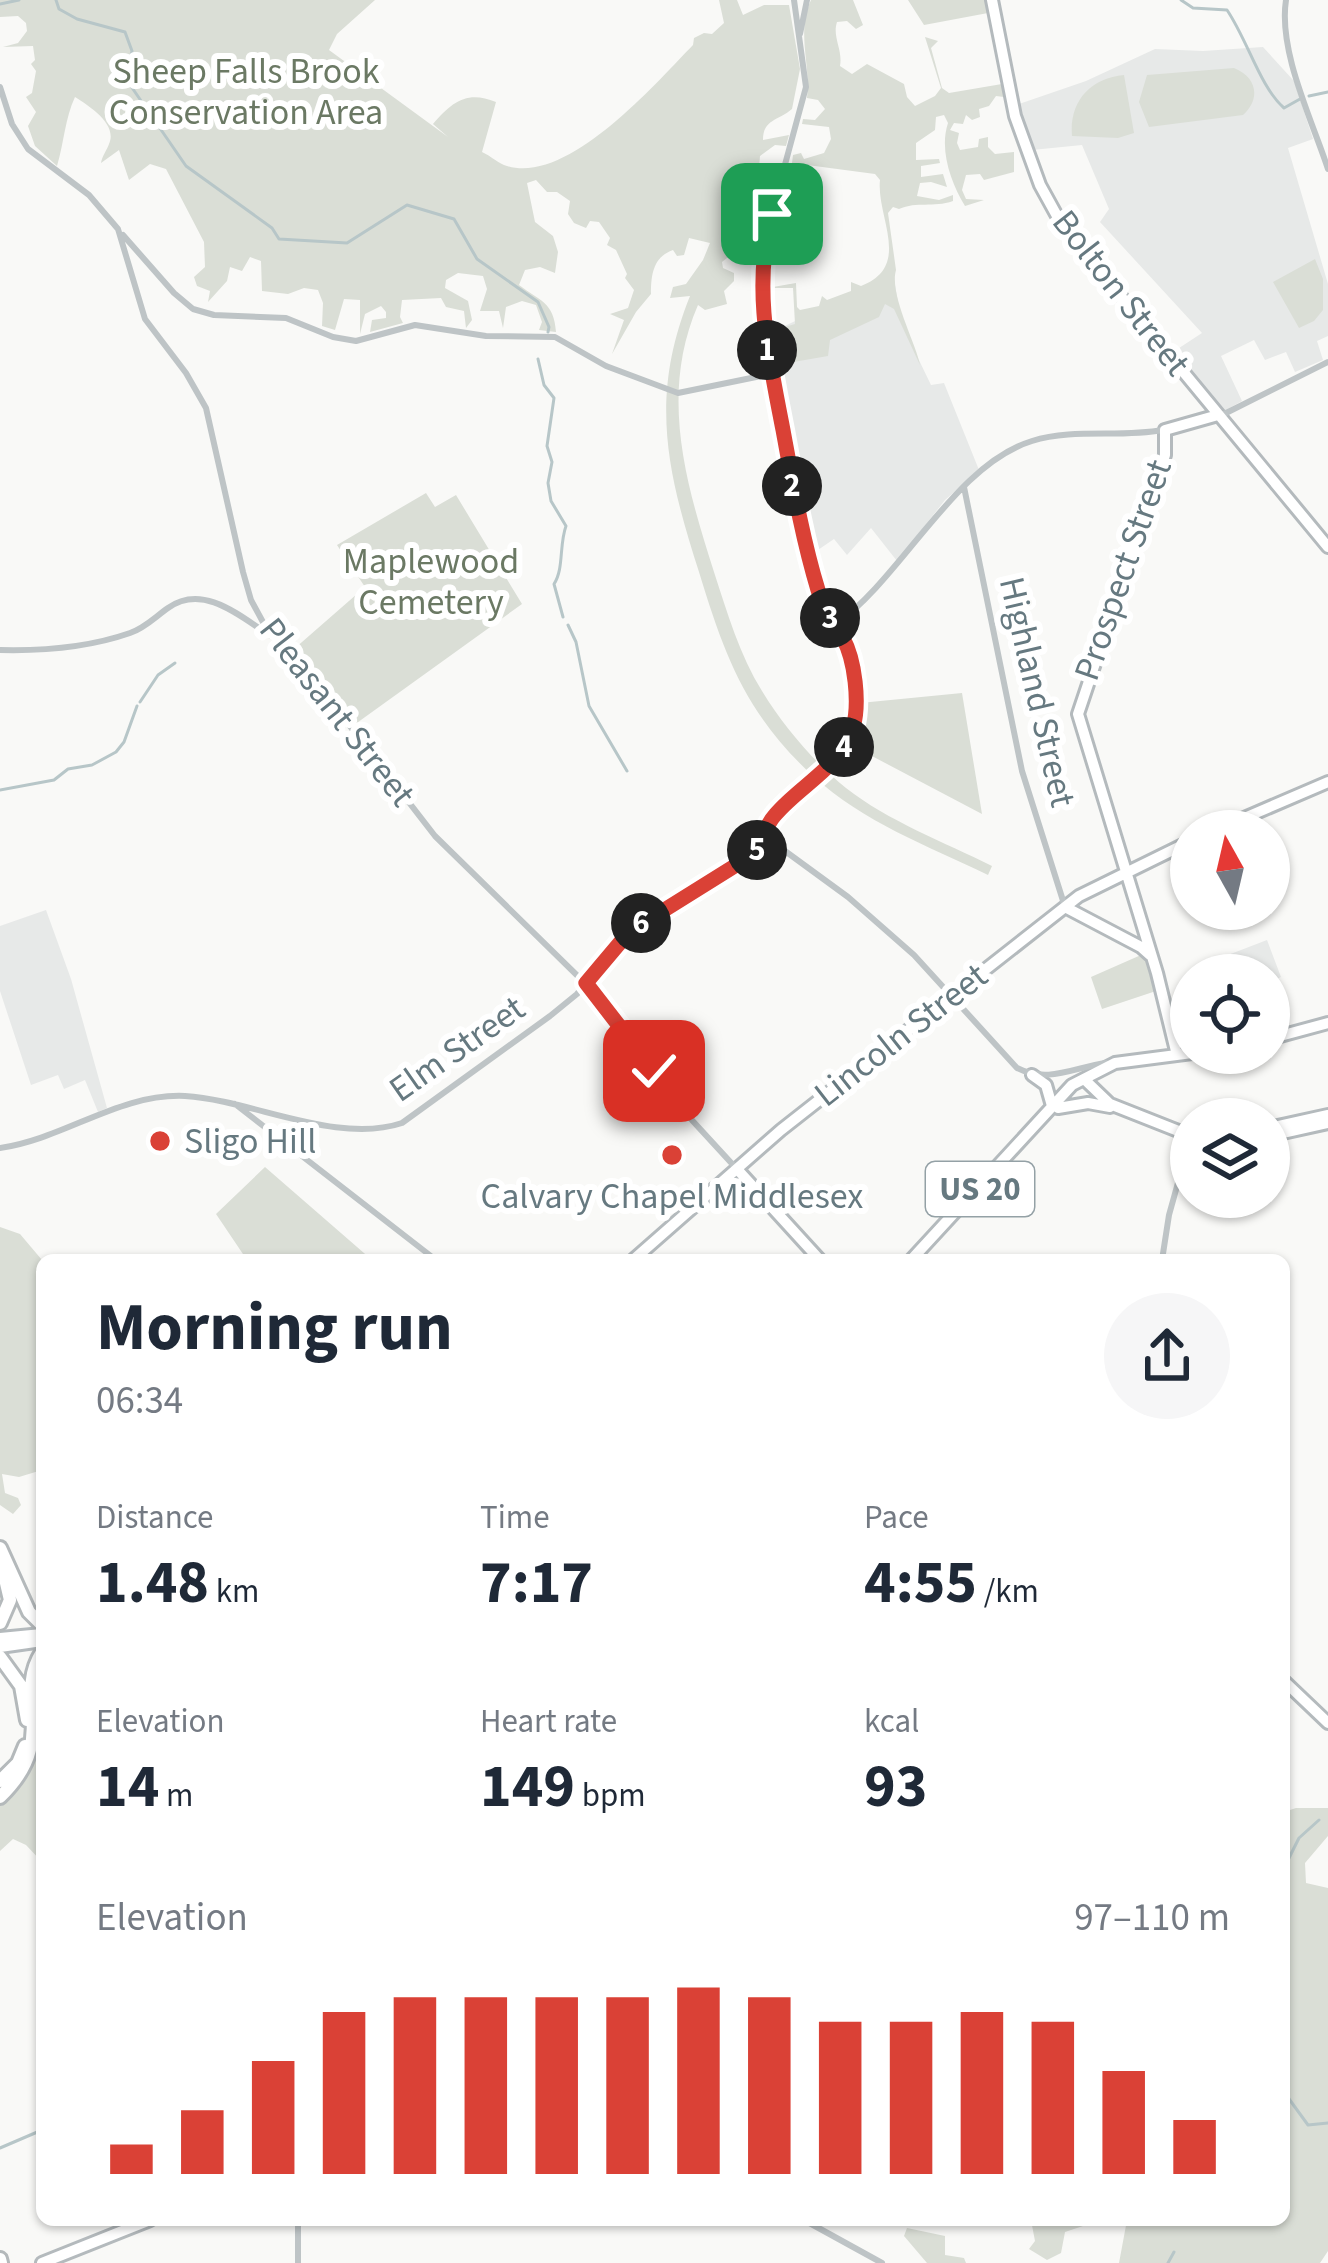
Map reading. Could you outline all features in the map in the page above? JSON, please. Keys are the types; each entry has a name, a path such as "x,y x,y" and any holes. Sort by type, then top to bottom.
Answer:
{"highway":[{"path":"0,1548 36,1618"},
{"path":"0,1562 10,1600 0,1623"},
{"path":"0,1657 21,1686 27,1722 22,1756 0,1780"},
{"path":"0,1798 30,1757 36,1667"}],"main road":[{"name":"Bolton Street","path":"992,0 1012,107 1054,211 1072,240 1328,547"},
{"path":"1165,430 1218,415"},
{"name":"Prospect Street","path":"1165,430 1165,455 1078,707 1170,1024"},
{"path":"1263,810 1328,782"},
{"name":"Lincoln Street","path":"640,1254 797,1117 1088,890 1170,852"},
{"path":"1065,908 1142,946 1151,956"},
{"path":"1290,1033 1328,1023"},
{"path":"1170,1056 1115,1063 1077,1078 1107,1102 1170,1128"},
{"path":"1032,1075 1046,1084 1052,1110 1088,1103 1124,1111"},
{"name":"US 20","path":"917,1254 1077,1078"},
{"path":"1290,1127 1328,1119"},
{"name":"Pleasant Street","path":"737,1169 815,1254"},
{"path":"0,1643 36,1639"},
{"path":"1290,1687 1328,1723"},
{"path":"42,2263 135,2226"}],"street":[{"path":"794,0 801,44"},
{"path":"801,44 801,16 807,0"},
{"path":"1286,0 1284,22 1290,51 1328,169"},
{"name":"Elm Street","path":"754,854 779,810 840,753 853,728 855,697 850,658 819,595 799,523 763,316 764,242 804,95 801,44"},
{"name":"Pleasant Street","path":"0,87 12,124 28,149 89,195 118,229 145,319 186,373 206,409 251,600 281,645 442,844 586,983 690,1118 737,1169"},
{"path":"118,229 194,309 214,315 286,318 347,340 368,340 415,325 486,336 555,337 611,368 678,393 771,374"},
{"path":"128,260 140,255"},
{"path":"1218,415 1328,362"},
{"path":"835,625 867,601 964,487 1003,456 1028,442 1064,435 1165,430"},
{"name":"Highland Street","path":"964,487 1022,771 1065,908"},
{"path":"0,650 66,646 124,635 139,630 177,602 194,599 228,608 281,645"},
{"path":"766,836 880,924 953,995 1010,1062 1032,1075 1077,1078"},
{"name":"Elm Street","path":"0,1148 56,1134 146,1098 180,1096 234,1103 334,1126 402,1123 550,1016 586,983 629,932 754,854 769,848 787,850"},
{"path":"234,1103 428,1254"},
{"path":"257,1121 263,1110"},
{"path":"1163,1254 1170,1211"},
{"path":"298,2226 298,2263"},
{"path":"815,2226 882,2263"}],"shaded area":[{"path":"1263,47 1294,81 1313,139 1288,148 1328,284 1328,336 1317,341 1323,360 1295,372 1286,352 1265,360 1254,340 1221,356 1242,401 1224,411 1173,352 1202,333 1100,222 1109,209 1082,145 1032,150 1019,104 1086,81 1155,49"},
{"path":"893,274 902,325 931,385 944,383 979,470 945,500 897,561 871,528 847,555 834,539 812,554 798,506 766,335"},
{"path":"46,910 107,1108 98,1112 85,1080 64,1089 58,1075 31,1085 0,991 0,926"},
{"path":"1267,940 1272,954 1231,954"}],"green space":[{"name":"Sheep Falls Brook Conservation Area","path":"0,0 375,0 337,34 329,50 448,137 433,124 454,104 477,97 496,102 482,152 507,166 531,168 583,146 634,105 693,45 694,38 712,34 724,23 719,0 737,0 743,15 764,5 789,5 800,69 792,109 768,124 764,133 763,140 789,135 786,146 775,145 760,156 762,171 755,186 770,204 763,198 742,196 733,224 748,224 750,211 754,211 754,220 764,220 760,234 737,241 722,262 723,268 734,273 734,281 724,291 727,304 705,310 698,305 686,339 679,406 686,473 735,633 754,677 780,718 846,788 898,821 992,866 988,875 875,820 832,792 771,730 729,658 678,501 667,435 670,368 690,296 670,298 673,287 686,284 710,243 689,238 684,255 677,256 673,250 661,257 651,294 612,354 624,320 610,314 628,308 634,290 599,222 590,221 586,228 574,223 568,214 570,201 557,192 547,192 536,180 527,183 535,222 553,236 558,252 555,273 540,267 525,270 519,285 549,308 556,332 539,330 542,322 536,305 522,301 506,307 503,328 499,311 480,311 487,289 483,276 458,273 446,280 445,288 468,301 472,320 466,328 464,311 446,307 441,298 402,300 403,323 370,332 372,320 386,318 381,306 365,314 360,334 360,300 344,299 335,330 322,326 318,290 262,291 261,261 250,257 242,271 230,267 227,281 208,302 210,291 197,286 194,277 205,267 204,242 166,169 150,164 129,180 119,150 101,163 111,137 109,129 101,116 75,97 57,166 35,146 28,126 36,112 26,97 32,93 36,71 31,64 33,46 3,47 18,43 27,31 18,16 0,17"},
{"path":"811,0 853,0 863,25 856,29 847,21 837,22 840,66 852,74 867,64 904,84 915,106 941,88 925,37 938,41 931,48 942,88 949,93 1002,84 1004,97 996,96 989,106 979,109 980,117 972,120 966,115 963,124 954,123 950,130 959,133 960,150 978,147 979,139 988,137 988,147 995,154 1014,152 1014,172 984,180 980,174 966,175 962,190 966,199 984,200 965,206 948,166 948,123 944,115 936,117 935,130 916,143 916,160 939,159 940,163 921,166 921,177 943,174 947,187 920,183 917,196 939,200 953,195 953,201 893,207 888,213 896,292 920,365 894,309 885,304 879,317 830,340 828,356 776,365 768,332 795,324 793,288 767,288 796,283 800,310 819,306 822,296 827,300 851,291 851,282 861,286 877,277 889,253 880,180 875,174 792,163 793,155 801,153 804,159 824,153 831,139 829,127 802,124 803,119 815,120 825,109 818,100 807,98 804,36"},
{"path":"908,0 985,0 988,13 924,25"},
{"path":"1234,68 1248,77 1254,89 1243,115 1149,127 1139,102 1147,75"},
{"path":"1124,75 1134,133 1118,138 1072,136 1074,113 1084,94 1101,81"},
{"path":"1315,259 1323,279 1323,310 1299,328 1273,282"},
{"name":"Maplewood Cemetery","path":"426,493 435,507 456,495 522,604 354,725 294,649 365,587 337,545"},
{"path":"962,693 982,814 851,745 860,703"},
{"path":"1141,955 1148,960 1156,991 1102,1009 1091,977"},
{"path":"265,1167 365,1254 243,1254 216,1214"},
{"path":"0,1227 20,1234 37,1254 36,1472 19,1477 2,1474 5,1493 18,1498 21,1505 13,1514 0,1505"},
{"path":"36,1740 36,1856 13,1839 0,1851 0,1805 25,1777"},
{"path":"1328,1808 1328,1836 1305,1863 1306,1883 1328,1888 1328,2251 1320,2263 1119,2263 1126,2226 1290,2226 1290,1810"},
{"path":"1032,2226 1083,2226 1065,2232 1061,2253 1047,2260 1029,2249 1035,2241"},
{"path":"907,2228 945,2236 945,2255 964,2258 966,2263 927,2263 904,2236"}],"waterway":[{"path":"0,4 19,0"},
{"path":"56,0 59,9 77,19 125,32 132,51 126,79 186,166 272,228 279,239 347,243 407,205 454,219 477,259 538,302 548,332"},
{"path":"1181,0 1193,8 1227,10 1276,99 1284,108 1300,99"},
{"path":"1309,96 1328,92"},
{"path":"538,359 544,385 554,398 547,446 552,462 548,483 551,501 566,526 554,584 563,617"},
{"path":"568,625 589,706 627,771"},
{"path":"140,702 158,675 175,663"},
{"path":"0,790 54,780 68,769 92,765 116,752 137,706"},
{"path":"1290,1856 1299,1838 1319,1820"},
{"path":"1290,2100 1308,2125 1328,2123"},
{"path":"0,2148 36,2133"},
{"path":"1168,2263 1174,2252"}],"place":[{"name":"Sligo Hill","path":"160,1141"},
{"name":"Calvary Chapel Middlesex","path":"672,1155"}],"route":[{"path":"654,1071 586,983 629,932 754,854 765,827 779,810 844,747 855,718 848,650 819,595 799,523 771,374 762,281 764,242 772,214"}]}
